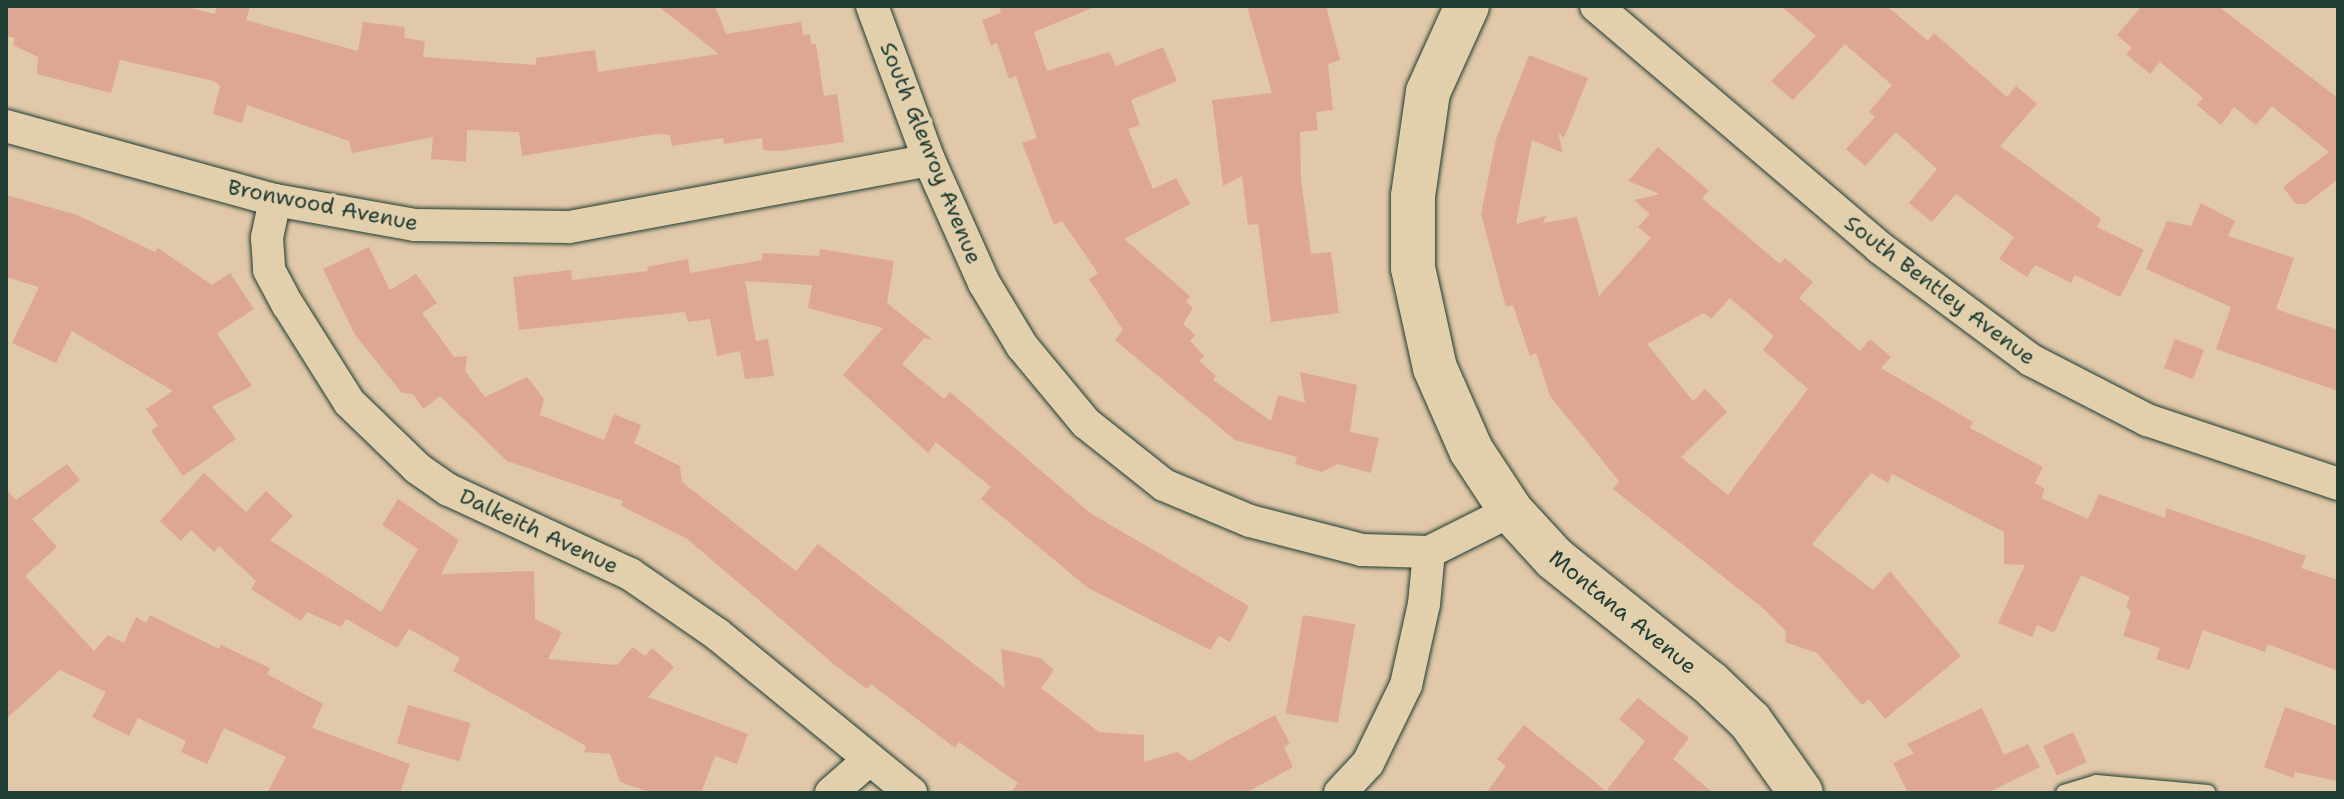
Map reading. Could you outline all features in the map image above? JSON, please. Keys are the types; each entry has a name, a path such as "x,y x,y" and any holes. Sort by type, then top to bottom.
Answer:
{"street":[{"name":"South Glenroy Avenue","path":"872,6 929,160 984,283 1022,346 1086,423 1164,485 1250,521 1362,550 1429,552 1511,511"},
{"name":"Montana Avenue","path":"1467,6 1428,92 1413,196 1413,268 1435,368 1471,450 1511,511 1554,558 1709,682 1750,721 1801,793"},
{"name":"South Bentley Avenue","path":"1596,6 1880,248 2031,360 2147,420 2338,484"},
{"name":"Bronwood Avenue","path":"6,126 275,200 415,225 569,227 929,160"},
{"name":"Dalkeith Avenue","path":"275,200 267,238 269,270 349,402 417,468 449,490 630,574 717,634 911,793"},
{"path":"1340,793 1368,763 1406,685 1424,604 1429,552"},
{"path":"831,793 869,760"}],"lane":[{"path":"2064,793 2096,783 2208,793"}],"building":[{"path":"6,6 184,6 215,14 217,6 250,6 246,20 358,51 363,22 405,27 404,38 425,41 423,57 536,65 536,58 595,50 598,72 719,54 658,6 715,6 726,34 801,22 803,35 810,34 811,44 816,44 824,96 837,94 844,142 780,151 763,150 762,138 724,144 723,138 672,146 670,135 656,134 522,156 519,132 467,130 466,162 431,159 433,137 352,153 349,141 247,105 242,123 213,114 220,86 214,81 120,60 111,93 37,74 38,57 13,45 15,38 6,36"},
{"path":"999,6 1097,6 1034,32 1047,71 1109,52 1116,66 1163,47 1177,81 1131,100 1140,125 1128,129 1153,189 1176,178 1190,204 1124,239 1190,296 1186,302 1193,308 1183,324 1195,335 1190,341 1204,356 1199,361 1216,376 1213,380 1271,421 1278,395 1305,403 1300,372 1357,385 1350,432 1379,438 1371,473 1338,464 1322,472 1295,464 1297,457 1235,440 1115,340 1123,330 1089,279 1098,273 1062,221 1054,225 1022,143 1037,138 1016,76 1009,79 997,43 991,46 982,20 1001,13"},
{"path":"1247,6 1326,6 1340,60 1328,64 1333,110 1316,112 1318,130 1300,132 1301,179 1311,254 1331,252 1339,313 1271,322 1258,224 1248,225 1242,176 1223,186 1212,100 1272,93"},
{"path":"1781,6 1887,6 1928,41 1934,33 2007,97 2016,86 2037,104 2000,146 2101,219 2097,227 2144,250 2120,297 2075,275 2071,283 2035,265 2027,277 1999,259 2014,237 1956,194 1932,222 1909,203 1937,169 1896,132 1865,166 1846,149 1875,117 1869,112 1892,85 1845,44 1793,100 1771,81 1816,36"},
{"path":"2142,6 2218,6 2338,98 2338,179 2306,204 2296,204 2283,187 2329,152 2272,106 2256,125 2234,107 2221,125 2197,105 2203,98 2160,62 2150,74 2126,54 2132,48 2117,35"},
{"path":"1529,55 1588,78 1564,138 1558,132 1563,153 1532,140 1516,224 1546,216 1543,223 1577,217 1599,296 1651,238 1638,227 1650,214 1634,200 1660,194 1628,181 1658,147 1709,191 1702,198 1780,264 1785,258 1813,282 1799,298 1860,351 1870,339 1891,357 1881,368 1973,422 1970,428 2043,467 2035,483 2045,489 2041,498 2088,519 2099,494 2165,518 2166,508 2306,556 2301,568 2338,580 2338,671 2268,644 2265,652 2203,630 2189,670 2156,659 2160,648 2123,636 2131,611 2126,608 2130,597 2081,575 2054,633 2037,625 2032,637 1998,623 2025,565 2004,564 2004,532 1892,474 1888,483 1871,473 1812,544 1873,590 1890,571 1961,656 1885,719 1869,699 1862,705 1817,653 1785,642 1786,631 1765,610 1613,489 1619,481 1550,396 1536,353 1530,356 1513,305 1506,307 1481,214 1496,139","holes":["1730,298 1774,336 1763,350 1808,389 1728,495 1681,457 1727,412 1705,389 1693,401 1647,344 1704,313 1711,319"]},
{"path":"6,195 77,215 155,252 158,248 212,285 230,273 254,309 217,333 252,386 212,406 236,439 183,476 151,431 158,426 146,409 173,391 72,331 56,363 12,343 39,287 6,277"},
{"path":"2201,203 2235,221 2228,236 2294,258 2276,309 2338,330 2338,391 2216,349 2231,307 2146,269 2167,221 2191,226"},
{"path":"369,247 390,290 416,274 437,303 422,313 454,357 467,356 465,371 485,397 527,377 544,399 540,415 604,440 614,414 641,425 634,443 680,466 682,482 796,571 818,544 1005,688 1001,649 1040,658 1054,670 1041,688 1099,732 1144,735 1144,762 1177,752 1190,761 1275,715 1290,744 1284,747 1293,767 1246,793 1011,793 1018,783 959,742 955,748 871,684 867,689 686,538 621,506 623,501 507,461 440,396 423,409 413,394 402,393 355,335 323,269"},
{"path":"820,249 894,261 887,303 933,340 924,338 902,364 944,399 950,392 1090,513 1249,606 1230,642 1219,636 1210,650 1088,588 981,499 991,487 936,442 928,453 843,375 883,328 808,308 812,285 745,281 756,341 768,339 774,376 745,379 740,351 717,356 710,319 688,322 685,312 519,330 513,277 571,270 572,280 648,271 647,267 688,259 690,273 762,260 762,253 819,256"},
{"path":"2175,339 2204,350 2193,379 2164,368"},
{"path":"67,464 80,480 32,519 57,547 25,576 94,651 108,635 124,643 136,617 146,623 150,615 219,649 221,645 270,668 267,674 323,704 312,728 410,764 400,793 267,793 286,757 224,728 207,764 181,752 186,741 138,718 129,736 92,717 106,692 60,670 6,719 6,489 16,500"},
{"path":"204,473 246,512 266,491 293,516 270,540 381,612 418,549 382,525 398,499 459,540 441,574 534,571 535,619 562,632 548,659 617,665 633,647 645,656 652,648 674,667 648,697 748,734 737,764 715,756 701,793 652,793 620,782 610,754 584,752 586,746 453,671 460,658 409,629 397,648 346,619 341,627 307,612 301,621 251,589 256,581 219,546 214,552 191,530 181,541 160,521"},
{"path":"1303,615 1355,624 1338,723 1286,713"},
{"path":"1638,698 1689,738 1673,759 1713,793 1486,793 1506,766 1497,759 1524,725 1606,791 1645,741 1619,719"},
{"path":"408,705 470,723 459,761 397,743"},
{"path":"2285,707 2338,726 2338,781 2295,772 2293,778 2264,767"},
{"path":"1982,708 2004,755 2028,744 2040,767 1987,793 1908,793 1893,763 1914,753 1907,744"},
{"path":"2073,732 2087,762 2057,776 2043,746"}]}
